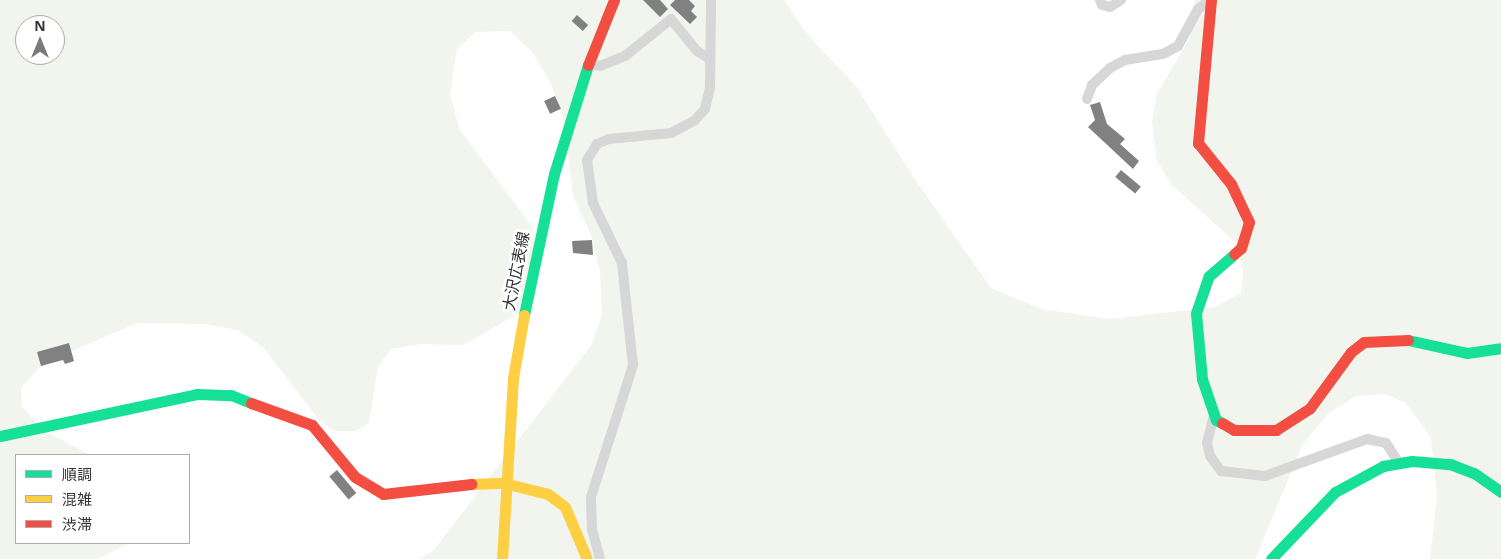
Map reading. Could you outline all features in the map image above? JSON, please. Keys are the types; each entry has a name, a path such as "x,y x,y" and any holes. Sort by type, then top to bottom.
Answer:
{"street":[{"name":"大沢広表線","path":"502,559 504,483 513,378 535,255 554,174 589,64 614,0"},
{"path":"600,559 592,529 591,497 633,365 622,263 593,203 587,160 597,144 609,139 658,137 695,120 709,97 710,0"},
{"path":"1100,0 1102,5 1110,7 1120,0"},
{"path":"1087,99 1092,85 1110,68 1125,60 1163,54 1178,46 1198,9 1210,0"},
{"path":"1210,0 1198,143 1231,184 1249,222 1240,248 1209,276 1198,302 1202,378 1214,415 1207,443 1210,456 1221,471 1265,476 1367,438 1386,443 1399,463"},
{"path":"589,64 600,66 625,56 671,19 697,51 708,58"},
{"path":"1214,415 1234,430 1276,430 1310,408 1351,352 1364,342 1405,339 1467,353 1501,348"},
{"path":"0,436 196,394 218,393 286,412 312,425 355,477 383,494 446,484 504,483 558,500 588,559"},
{"path":"1271,559 1348,482 1399,463 1450,464 1474,473 1501,492"}],"shaded area":[{"path":"0,0 784,0 807,34 856,86 914,178 991,288 1041,309 1110,319 1215,307 1241,293 1243,272 1236,243 1171,184 1157,161 1152,121 1157,94 1189,39 1195,0 1501,0 1501,559 1430,559 1437,496 1431,438 1406,403 1385,394 1356,396 1329,413 1303,444 1255,559 419,559 433,551 592,344 602,314 600,272 592,237 573,196 565,123 551,83 532,52 510,31 476,32 457,49 450,95 460,130 531,225 538,258 519,313 463,345 421,344 391,349 378,366 369,423 356,431 334,431 319,420 263,347 238,330 205,324 137,323 44,363 21,388 22,406 41,429 89,454 15,454 15,544 128,544 97,559 0,559"}],"building":[{"path":"643,0 660,0 668,9 660,17"},
{"path":"675,0 689,0 695,6 691,11 697,17 690,24 670,5"},
{"path":"577,15 588,25 583,31 572,21"},
{"path":"555,96 561,109 550,114 544,101"},
{"path":"1100,102 1107,124 1125,139 1120,144 1139,161 1133,169 1088,127 1095,120 1090,105"},
{"path":"1121,170 1141,187 1135,194 1115,177"},
{"path":"592,240 593,255 573,253 572,241"},
{"path":"69,343 74,361 65,364 63,360 41,366 37,352"},
{"path":"337,470 356,493 349,499 329,476"}],"traffic: fast":[{"path":"524,315 554,174 588,65"},
{"path":"1222,423 1216,420 1202,379 1196,313 1209,276 1234,254"},
{"path":"1408,340 1467,353 1501,348"},
{"path":"0,436 197,394 231,395 251,403"},
{"path":"1271,559 1335,492 1383,466 1412,461 1450,464 1474,473 1501,492"}],"traffic: slow":[{"path":"502,559 513,378 524,315"},
{"path":"471,484 504,483 548,494 565,507 587,559"}],"traffic: jam":[{"path":"588,65 614,0"},
{"path":"1211,0 1198,143 1231,184 1249,222 1241,248 1234,254"},
{"path":"1222,423 1234,430 1276,430 1310,408 1351,352 1364,342 1408,340"},
{"path":"251,403 312,425 355,477 383,494 471,484"}]}
